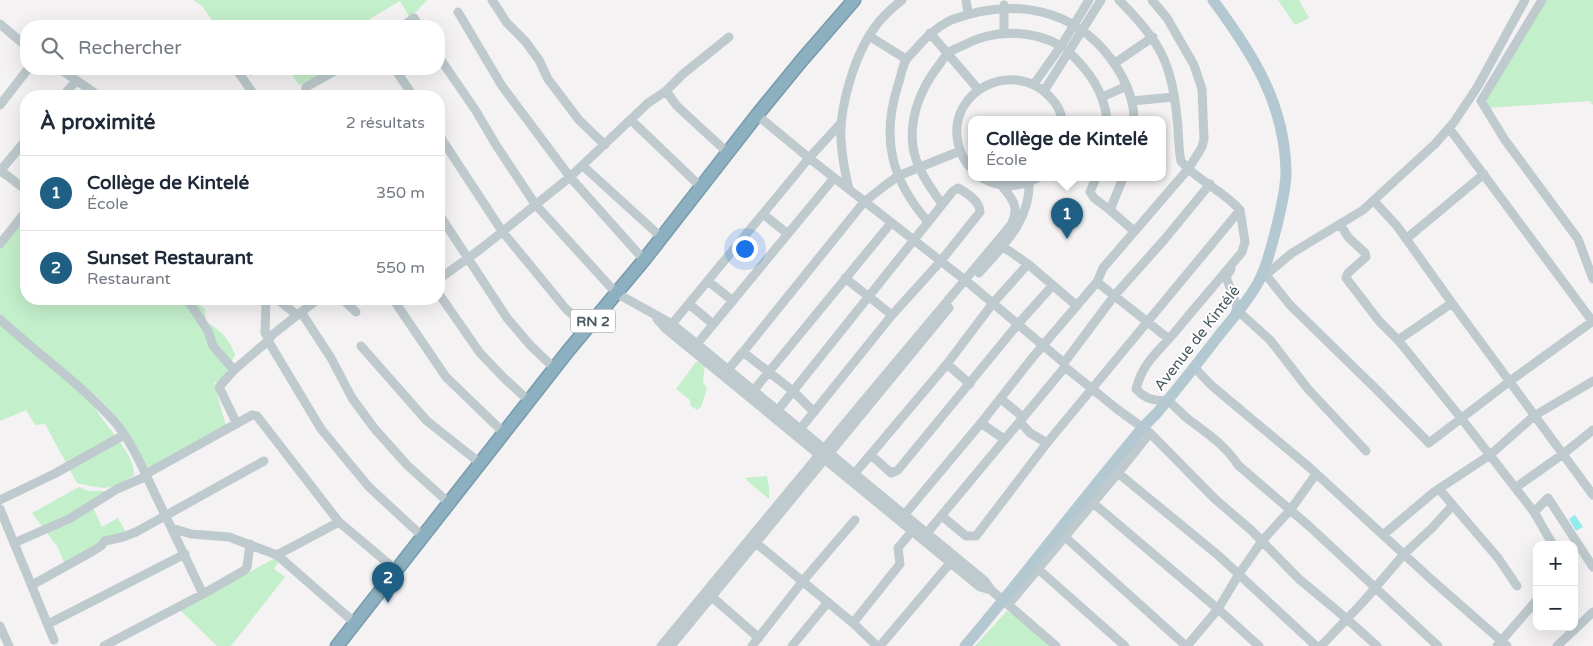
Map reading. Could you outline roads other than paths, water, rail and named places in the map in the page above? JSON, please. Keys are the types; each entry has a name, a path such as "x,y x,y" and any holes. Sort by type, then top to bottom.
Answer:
{"highway":[{"name":"RN 2","path":"337,646 587,327 644,260 757,115 854,0"}],"main road":[{"name":"Avenue de Kintélé","path":"965,646 1006,603 1146,430 1263,278 1285,187 1285,157 1282,138 1262,74 1240,37 1213,0"}],"street":[{"path":"492,0 507,23 525,41 539,60 548,78 579,120 606,145"},
{"path":"849,189 842,152 841,122 851,77 869,36 889,10 902,0"},
{"path":"966,0 968,12"},
{"path":"1044,91 1074,24 1089,0"},
{"path":"1034,84 1082,30 1101,0"},
{"path":"1119,0 1153,38 1168,67 1174,97 1181,161 1230,199 1240,210 1246,242 1226,277 1237,306 1236,314 1270,340 1308,389 1366,451"},
{"path":"902,518 1097,282 1103,268 1189,168 1202,147 1204,139 1202,89 1194,65 1167,18 1152,0"},
{"path":"1449,128 1593,322 1510,381 1428,443 1263,278 1292,253 1374,201 1435,144 1449,128 1478,86 1525,0"},
{"path":"1542,0 1482,101 1505,140 1578,239 1593,279"},
{"path":"928,222 911,201 898,176 892,155 890,118 906,59 930,33 944,24 968,12 985,7 1024,3 1063,18 1082,30 1115,63 1132,101 1134,116"},
{"path":"1004,5 1004,32"},
{"path":"458,12 502,86 570,177 644,260"},
{"path":"0,24 20,41"},
{"path":"942,204 928,184 920,168 913,148 912,125 922,93 934,72 948,54 968,42 1004,32 1025,34 1050,41 1064,48 1087,70 1102,97 1107,116"},
{"path":"930,33 978,89"},
{"path":"869,36 906,59"},
{"path":"445,275 570,177 606,145 648,103 666,91 683,74 729,37"},
{"path":"1115,63 1153,38"},
{"path":"445,67 476,111 535,204 616,293 672,324 697,344 725,372 754,390 801,428 825,453 855,473 902,518 912,531 980,586 991,590"},
{"path":"0,105 23,75"},
{"path":"68,75 90,90"},
{"path":"240,75 251,90"},
{"path":"306,90 306,87 327,75"},
{"path":"399,75 409,90"},
{"path":"968,163 960,152 956,134 958,117 966,102 978,89 991,82 1005,79 1020,80 1034,84 1055,102 1060,116"},
{"path":"68,90 76,81"},
{"path":"1102,97 1126,86"},
{"path":"666,91 682,111 728,152"},
{"path":"1132,101 1174,97"},
{"path":"757,115 890,223 993,303 1117,410 1146,430 1299,579 1347,618 1377,646"},
{"path":"632,120 701,187"},
{"path":"672,324 841,122"},
{"path":"445,143 502,231 566,309 587,327"},
{"path":"20,147 0,171 9,175 20,185"},
{"path":"725,372 864,202 898,176 960,152"},
{"path":"583,166 661,237"},
{"path":"1406,239 1484,174"},
{"path":"697,344 834,178"},
{"path":"990,181 1012,186 1030,181"},
{"path":"967,282 1002,246 1020,222 1027,206 1033,181"},
{"path":"1095,181 1090,194 1134,231"},
{"path":"1110,210 1122,181"},
{"path":"927,534 1022,420 1065,365 1114,296 1164,240 1210,184"},
{"path":"661,646 825,453 967,282 1011,225 1016,216 1015,204 1001,185"},
{"path":"778,410 953,191 958,188 967,193 980,206 980,212 801,428"},
{"path":"1374,201 1397,226 1593,495"},
{"path":"942,516 966,536 976,536 1047,443 1240,210"},
{"path":"763,214 788,234"},
{"path":"0,244 20,219"},
{"path":"445,223 507,318 530,345 555,369"},
{"path":"754,390 890,223"},
{"path":"1340,224 1348,237 1366,256 1346,278 1379,321 1398,340 1490,455 1534,512 1551,541"},
{"path":"1002,246 1028,264 1077,306"},
{"path":"1242,252 1149,360 1142,369 1136,388 1141,395 1148,398 1159,402 1168,400 1187,418 1221,443 1238,465 1291,509 1438,646"},
{"path":"855,473 947,364 993,303 1028,264"},
{"path":"845,278 892,316"},
{"path":"708,281 733,300"},
{"path":"1097,282 1169,339"},
{"path":"871,455 891,473 898,470 1018,324 1053,285"},
{"path":"445,302 480,352 528,401"},
{"path":"689,304 713,324"},
{"path":"1398,340 1452,304"},
{"path":"191,305 208,331 214,346 234,370"},
{"path":"266,305 265,333 321,429 369,487 422,536"},
{"path":"285,305 299,314 331,358 352,398 374,428 407,465 448,503"},
{"path":"237,424 219,387 234,370 269,340 272,335 310,305"},
{"path":"348,305 356,312"},
{"path":"397,305 446,377 504,433"},
{"path":"652,313 666,329 725,372 902,518 927,534 985,581 991,590 1056,646"},
{"path":"0,319 76,384 114,421 146,475 203,594"},
{"path":"361,346 427,421 480,463"},
{"path":"743,352 793,391 814,412"},
{"path":"947,364 970,384"},
{"path":"1194,367 1211,385 1316,474 1502,644 1533,605"},
{"path":"1383,535 1439,489 1490,455 1534,416 1593,381"},
{"path":"1001,399 1022,420 1030,433 1047,443"},
{"path":"14,543 69,518 252,415 256,416 339,522 396,570"},
{"path":"981,423 1004,440"},
{"path":"1006,603 1118,473 1146,430"},
{"path":"1515,488 1593,430"},
{"path":"0,500 54,474 124,435"},
{"path":"671,646 756,543 825,453"},
{"path":"32,585 93,551 105,541 136,532 264,461"},
{"path":"1118,473 1219,556 1316,646"},
{"path":"1064,536 1187,646 1218,609 1262,541 1291,509 1316,474"},
{"path":"1439,489 1498,558 1517,586"},
{"path":"1534,512 1548,498 1593,567"},
{"path":"1093,503 1259,646"},
{"path":"1321,646 1404,554 1452,506"},
{"path":"0,509 54,640"},
{"path":"711,596 755,642 802,582 855,520"},
{"path":"277,555 339,522"},
{"path":"172,528 191,534 230,536 277,555 355,623"},
{"path":"853,623 900,564 898,548 912,531"},
{"path":"756,543 879,646 951,562"},
{"path":"104,646 245,570 250,544"},
{"path":"48,624 184,554"},
{"path":"1037,568 1125,646"},
{"path":"792,646 828,602"},
{"path":"1557,646 1593,612"},
{"path":"0,626 9,646"}],"water":[{"path":"1575,515 1583,527 1576,531 1569,519"}],"place":[{"name":"Collège de Kintelé","path":"1067,239"},
{"name":"Sunset Restaurant","path":"388,603"}]}
